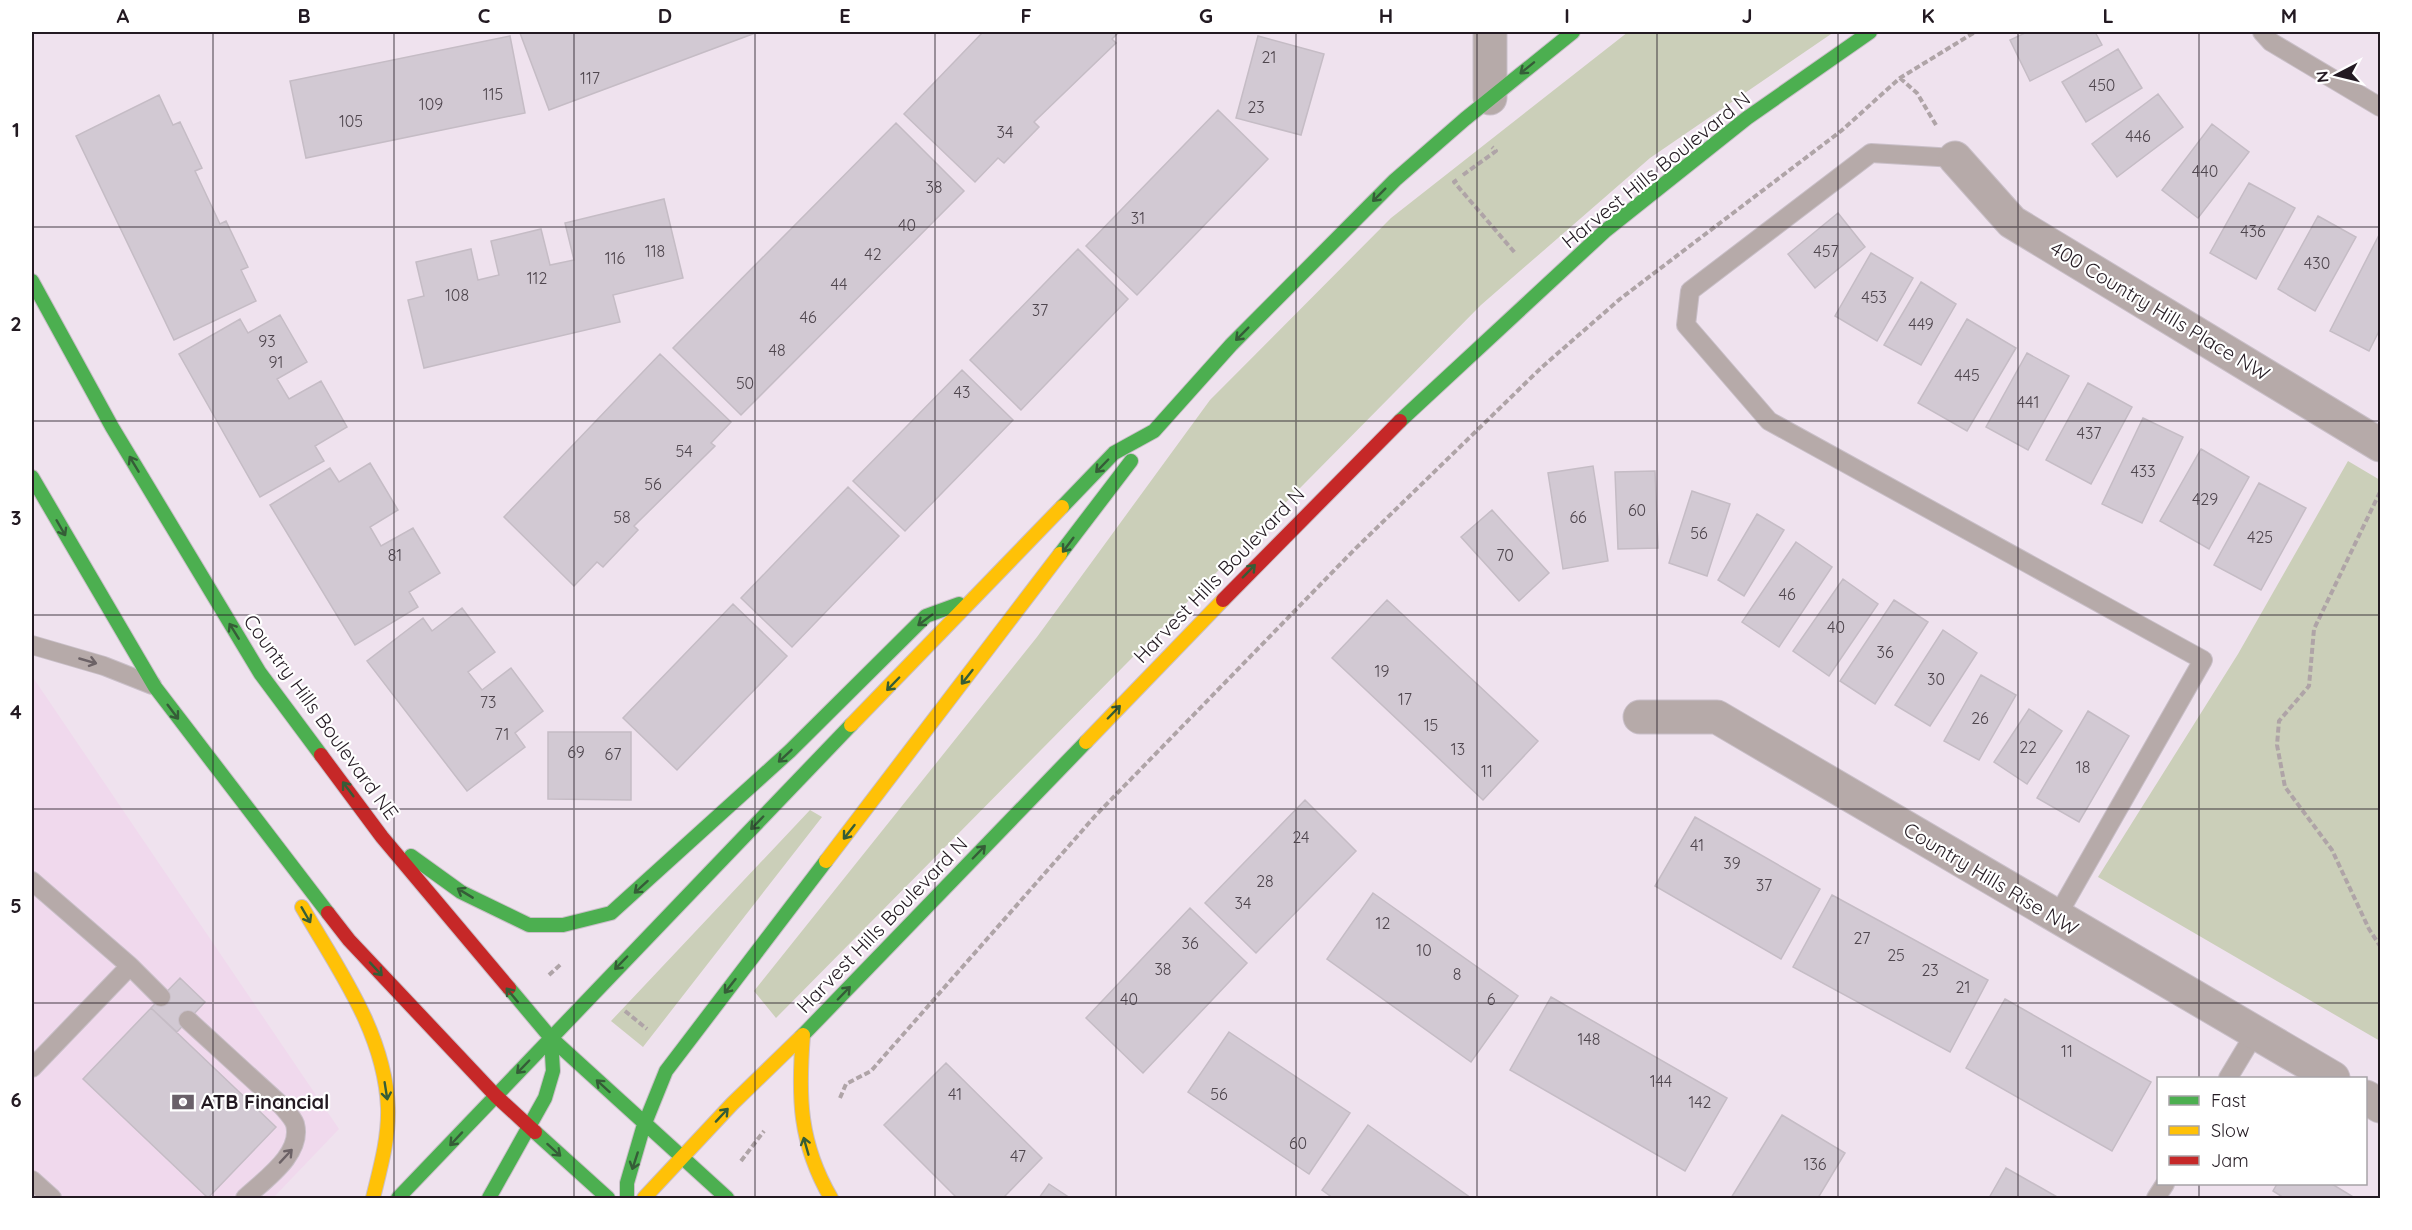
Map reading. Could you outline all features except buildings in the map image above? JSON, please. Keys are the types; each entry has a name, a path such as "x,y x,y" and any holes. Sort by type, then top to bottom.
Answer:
{"main road":[{"path":"627,1198 627,1184 646,1125 658,1090 677,1051 687,1043 1154,431 1231,345 1395,180 1490,98 1573,32"},
{"name":"Harvest Hills Boulevard N","path":"644,1198 732,1104 803,1035 1369,449 1605,231 1747,118 1870,32"},
{"name":"Country Hills Boulevard NE","path":"32,281 117,436 260,673 382,837 551,1038 727,1198"},
{"path":"398,1198 599,985 978,597 1114,453 1154,431"},
{"path":"32,477 155,687 246,809 349,940 495,1096 608,1198"},
{"path":"382,837 461,892 529,925 563,925 611,913 790,751 926,616 978,597"},
{"path":"246,809 353,997 375,1043 388,1107 386,1135 373,1198"},
{"path":"803,1035 800,1071 801,1123 807,1150 819,1180 831,1198"},
{"path":"489,1198 545,1098 553,1071 551,1038"}],"street":[{"path":"1490,32 1490,98"},
{"name":"400 Country Hills Place NW","path":"1955,158 2012,222 2380,445"},
{"name":"Country Hills Rise NW","path":"1640,717 1717,717 2056,918 2331,1077"},
{"path":"2367,1098 2380,1106"}],"lane":[{"path":"2262,32 2271,42 2380,107"},
{"path":"1955,158 1871,153 1690,291 1686,326 1769,421 2203,660 2056,918"},
{"path":"32,645 105,666 155,687"},
{"path":"32,881 130,966 161,997"},
{"path":"32,1068 130,966"},
{"path":"188,1020 282,1106 295,1122 297,1138 293,1150 245,1198"},
{"path":"2229,1077 2255,1033"},
{"path":"32,1180 52,1198"},
{"path":"2156,1198 2164,1185"}],"path":[{"path":"838,1105 846,1084 871,1071 1096,815 1354,550 1534,375 1620,299 1841,131 1900,78 1975,32"},
{"path":"1900,78 1917,93 1955,158"},
{"path":"1490,145 1496,151 1454,182 1515,254"},
{"path":"2380,492 2314,629 2310,686 2279,721 2277,745 2285,788 2332,850 2380,946"},
{"path":"545,979 567,958"},
{"path":"620,1006 650,1031"},
{"path":"736,1169 766,1129"}],"shaded area":[{"path":"32,676 339,1129 273,1198 32,1198"}],"green space":[{"path":"1628,32 1834,32 1650,158 1481,305 776,1018 754,991 1037,637 1210,400 1391,218"},
{"path":"2348,461 2380,480 2380,1041 2098,877 2238,654"},
{"path":"810,810 822,817 643,1047 611,1021"}],"traffic: fast":[{"path":"1062,507 1114,453 1154,431 1231,345 1395,180 1465,119 1573,32"},
{"path":"1400,421 1605,231 1747,118 1870,32"},
{"path":"32,281 112,427 260,673 321,755"},
{"path":"1060,554 1131,461"},
{"path":"32,477 155,687 328,913"},
{"path":"411,856 461,892 529,925 563,925 611,913 790,751 926,616 959,604"},
{"path":"398,1198 851,725"},
{"path":"801,1037 1086,742"},
{"path":"627,1198 627,1183 643,1128 666,1071 826,861"},
{"path":"509,988 551,1038 727,1198"},
{"path":"489,1198 545,1098 553,1071 551,1038"},
{"path":"535,1132 608,1198"}],"traffic: slow":[{"path":"851,725 1062,507"},
{"path":"826,861 1060,554"},
{"path":"1086,742 1223,600"},
{"path":"302,907 344,978 369,1028 385,1080 388,1108 387,1131 373,1198"},
{"path":"803,1035 801,1079 803,1119 812,1158 831,1198"},
{"path":"644,1198 732,1104 801,1037"}],"traffic: jam":[{"path":"1223,600 1400,421"},
{"path":"321,755 382,837 509,988"},
{"path":"328,913 349,940 496,1096 535,1132"}],"place":[{"name":"ATB Financial","path":"183,1102"}]}
